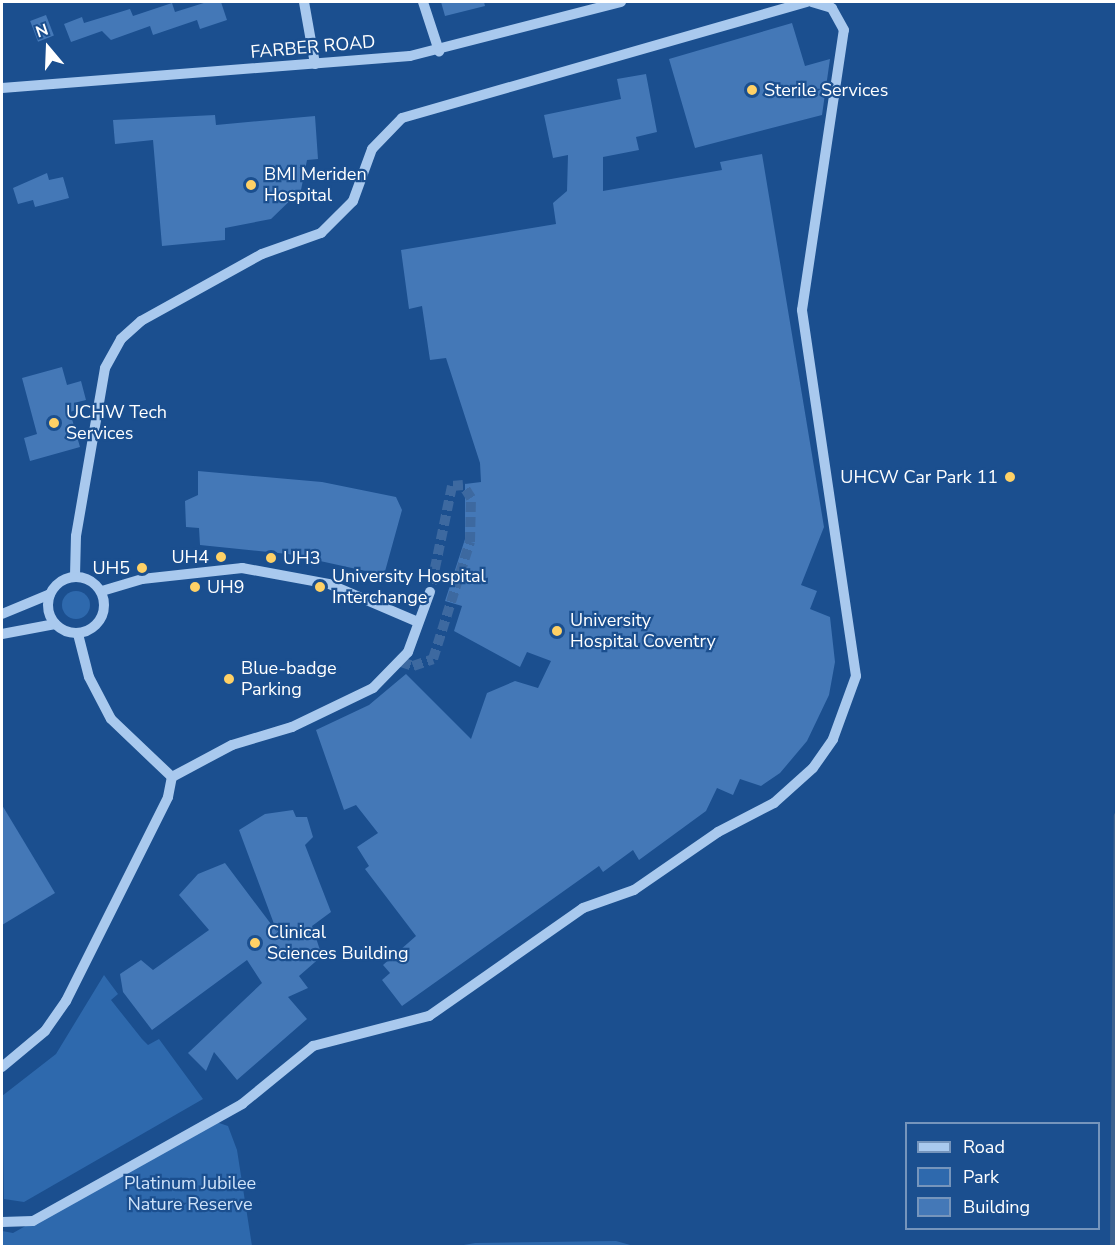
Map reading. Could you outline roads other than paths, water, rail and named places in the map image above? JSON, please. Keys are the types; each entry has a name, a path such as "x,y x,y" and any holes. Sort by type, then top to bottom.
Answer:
{"street":[{"path":"304,2 315,64"},
{"path":"423,2 438,51"},
{"name":"FARBER ROAD","path":"2,88 315,64 438,51 621,2"},
{"path":"75,576 76,536 105,368 121,339 141,321 262,254 321,232 353,201 372,149 402,118 807,2"},
{"path":"2,1222 33,1221 223,1115 314,1046 429,1016 583,908 634,890 718,832 774,803 813,768 833,739 856,676 802,310 844,30 832,8 812,2"},
{"path":"75,576 102,591 142,579 242,568 329,584 418,621"},
{"path":"2,615 50,594 75,576"},
{"path":"78,634 102,617 102,591"},
{"path":"172,777 232,745 300,724 373,688 408,652 430,592"},
{"path":"50,594 55,624"},
{"path":"2,634 55,624 78,634"},
{"path":"78,634 89,677 111,719 172,777"},
{"path":"2,1067 45,1031 66,1001 168,797 172,777"}],"waterway":[{"path":"1112,1246 1116,815"}],"tunnel":[{"path":"401,662 413,666 433,659 470,542 471,498 463,485 452,486 430,592"}],"place":[{"name":"Sterile Services","path":"752,90"},
{"name":"BMI Meriden Hospital","path":"251,185"},
{"name":"UCHW Tech Services","path":"54,423"},
{"name":"UHCW Car Park 11","path":"1010,477"},
{"name":"UH4","path":"221,557"},
{"name":"UH3","path":"271,558"},
{"name":"UH5","path":"142,568"},
{"name":"UH9","path":"195,587"},
{"name":"University Hospital Interchange","path":"320,587"},
{"name":"University Hospital Coventry","path":"557,631"},
{"name":"Blue-badge Parking","path":"229,679"},
{"name":"Clinical Sciences Building","path":"255,943"}],"park label":[{"name":"Platinum Jubilee Nature Reserve","path":"190,1194"}]}
